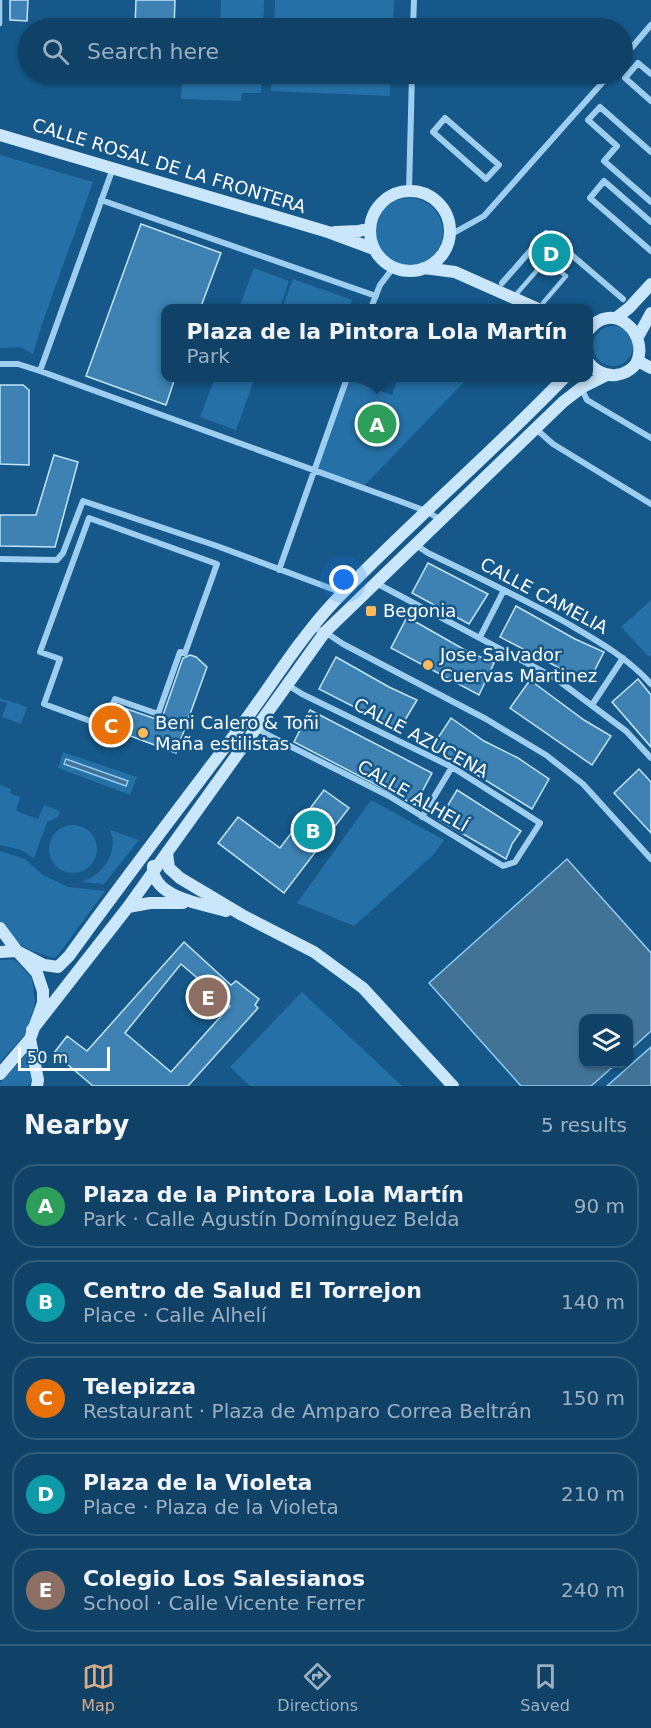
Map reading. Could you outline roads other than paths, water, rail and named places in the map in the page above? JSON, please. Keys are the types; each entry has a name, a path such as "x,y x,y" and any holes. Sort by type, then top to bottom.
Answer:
{"main road":[{"name":"CALLE ROSAL DE LA FRONTERA","path":"0,135 328,232 374,249"},
{"path":"409,191 424,194 441,206 449,221 450,235 442,255 435,263 414,271 393,267 382,260 370,238 373,216 379,206 387,198 397,193 409,191"},
{"name":"CALLE ROSAL DE LA FRONTERA","path":"328,232 359,231 370,228"},
{"path":"442,255 455,272"},
{"path":"424,268 455,272 527,304"},
{"path":"616,318 629,308 651,284"},
{"path":"639,335 651,313"},
{"path":"0,952 17,951 44,965 58,967 69,956 174,812 237,733 275,677 319,630 375,584 563,402 581,388 607,375 621,374 634,366 642,348 634,326 616,318 595,319"},
{"path":"638,360 651,368"},
{"path":"593,367 598,372 607,375"},
{"path":"0,1074 198,812 286,684 343,593 560,382"},
{"path":"174,812 177,827 153,860 153,871 160,888 169,894 242,915"},
{"path":"167,853 169,868 180,878 242,915 314,952 363,988 453,1086"},
{"path":"69,956 92,944 140,879 153,871 180,878"},
{"path":"128,907 150,903 200,903"},
{"path":"0,928 37,974 43,991 43,1003 31,1035 39,1084"}],"street":[{"path":"413,18 414,0"},
{"path":"633,46 651,25"},
{"path":"633,69 638,63 651,74"},
{"path":"409,191 412,84"},
{"path":"450,235 484,216 601,84"},
{"path":"632,84 651,101"},
{"path":"651,152 600,107 588,120 617,146 604,161 651,202"},
{"path":"446,118 499,165 486,179 433,132 446,118"},
{"path":"40,371 113,168"},
{"path":"651,222 604,182 590,198 651,251"},
{"path":"101,200 375,297"},
{"path":"502,283 546,233 623,298"},
{"path":"373,304 380,285 393,267"},
{"path":"0,364 18,364 40,371 426,511 441,520"},
{"path":"279,570 346,382"},
{"path":"581,388 587,400 651,438"},
{"path":"536,429 553,444 651,504"},
{"path":"0,559 57,560 63,553 83,501 217,546 343,593"},
{"path":"89,518 217,564 185,653 180,652 158,714 115,699 104,726 44,704 60,659 40,652 89,518"},
{"name":"CALLE CAMELIA","path":"416,545 599,641 623,658 651,684"},
{"path":"375,584 555,678 626,730 651,758"},
{"path":"480,637 504,590"},
{"path":"319,630 486,719 546,755 583,784 651,859"},
{"path":"592,705 623,658"},
{"name":"CALLE AZUCENA","path":"286,684 452,767 540,823"},
{"name":"CALLE ALHELÍ","path":"256,727 389,796 503,866 515,862 540,823"},
{"path":"422,817 452,767"}],"lane":[{"path":"0,0 0,24"},
{"path":"513,298 546,260 566,276 542,304"}],"place":[{"name":"Plaza de la Violeta","path":"551,253"},
{"name":"Plaza de la Pintora Lola Martín","path":"377,424"},
{"name":"Begonia","path":"371,611"},
{"name":"Jose Salvador Cuervas Martinez","path":"428,665"},
{"name":"Telepizza","path":"111,725"},
{"name":"Beni Calero & Toñi Maña estilistas","path":"143,733"},
{"name":"Centro de Salud El Torrejon","path":"313,830"},
{"name":"Colegio Los Salesianos","path":"208,997"}]}
